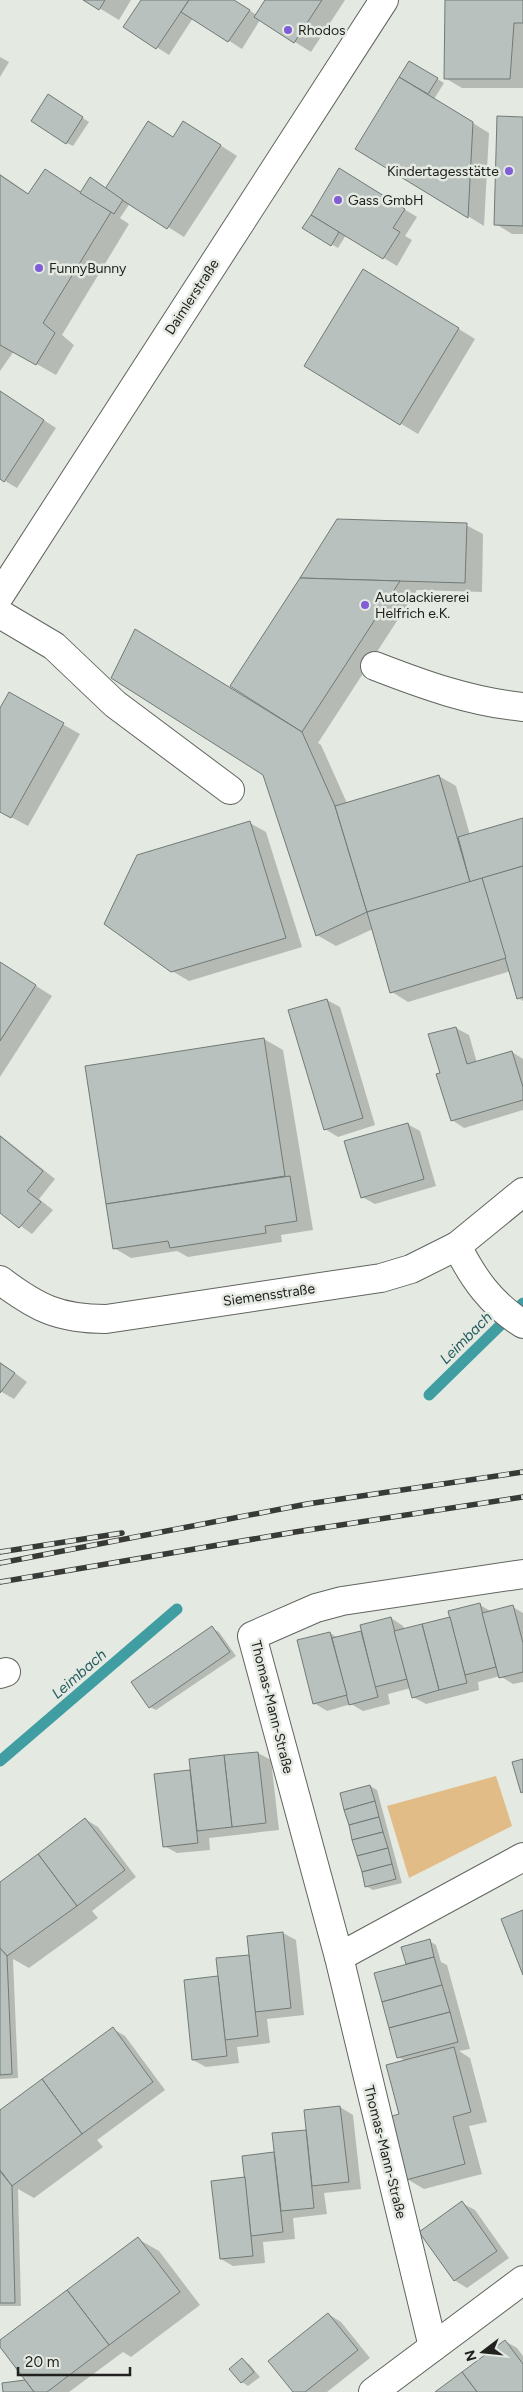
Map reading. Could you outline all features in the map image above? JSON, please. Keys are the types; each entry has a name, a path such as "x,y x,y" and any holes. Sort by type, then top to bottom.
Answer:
{"street":[{"name":"Daimlerstraße","path":"0,595 384,0"},
{"path":"0,614 54,646 115,704 230,790"},
{"path":"376,666 431,688 493,704 523,707"},
{"name":"Siemensstraße","path":"0,1280 31,1303 56,1313 80,1319 106,1319 381,1278 411,1269 457,1246 523,1192"},
{"path":"457,1246 473,1277 491,1298 522,1323"},
{"name":"Thomas-Mann-Straße","path":"434,2347 338,1957 252,1636 316,1608 342,1601 522,1579"},
{"path":"338,1957 523,1857"},
{"path":"373,2392 523,2280"}],"shaded area":[{"path":"496,1776 512,1826 409,1878 387,1806"}],"building":[{"path":"83,0 105,0 99,10"},
{"path":"141,0 189,0 156,49 123,27"},
{"path":"189,0 234,0 250,10 228,42 181,12"},
{"name":"Rhodos","path":"265,0 322,0 294,43 254,17"},
{"path":"445,0 523,0 523,23 514,23 510,79 444,79"},
{"path":"409,61 438,78 428,94 399,77"},
{"path":"399,77 473,122 468,218 355,149"},
{"path":"48,94 83,117 66,144 31,121"},
{"name":"Kindertagesstätte","path":"497,116 523,117 523,226 494,225"},
{"path":"148,121 173,137 183,121 221,145 167,229 105,189"},
{"path":"339,168 405,209 393,228 400,232 383,259 311,215"},
{"name":"FunnyBunny","path":"45,169 111,212 43,323 55,333 36,365 0,345 0,175 28,194"},
{"path":"90,177 123,200 114,214 80,193"},
{"path":"311,215 339,232 331,246 302,228"},
{"path":"363,269 459,328 400,425 304,366"},
{"path":"0,391 44,420 4,482 0,479"},
{"path":"337,519 467,523 465,583 300,578"},
{"path":"300,578 400,581 302,732 230,686"},
{"path":"135,629 302,732 335,806 367,912 316,936 263,775 111,678"},
{"path":"9,692 64,723 11,818 0,812 0,708"},
{"path":"439,775 470,882 367,912 335,806"},
{"path":"523,818 523,866 470,882 458,837"},
{"path":"250,821 286,938 171,972 104,924 137,855"},
{"path":"523,866 523,997 517,999 482,878"},
{"path":"482,878 506,958 390,993 367,912"},
{"path":"0,962 36,985 0,1041"},
{"path":"327,999 363,1118 324,1130 288,1010"},
{"path":"456,1027 467,1064 512,1051 523,1087 523,1100 451,1121 436,1074 440,1073 428,1034"},
{"path":"264,1038 285,1176 106,1204 85,1066"},
{"path":"408,1123 424,1179 361,1198 344,1141"},
{"path":"0,1136 43,1171 27,1191 41,1202 19,1228 0,1213"},
{"path":"290,1176 297,1221 265,1226 266,1233 170,1248 168,1241 113,1249 106,1204"},
{"path":"0,1363 15,1373 0,1393"},
{"path":"480,1603 496,1667 465,1675 448,1611"},
{"path":"513,1605 523,1643 523,1672 499,1678 482,1613"},
{"path":"391,1617 407,1679 375,1687 360,1625"},
{"path":"450,1617 467,1683 439,1690 422,1624"},
{"path":"422,1624 439,1690 412,1698 394,1631"},
{"path":"212,1626 230,1652 149,1708 131,1682"},
{"path":"361,1631 378,1697 349,1705 332,1638"},
{"path":"330,1632 347,1695 313,1704 297,1640"},
{"path":"258,1752 266,1823 232,1827 224,1755"},
{"path":"224,1755 232,1827 197,1831 189,1759"},
{"path":"523,1759 523,1792 521,1793 512,1762"},
{"path":"190,1770 198,1843 163,1847 154,1774"},
{"path":"370,1785 375,1801 344,1810 340,1793"},
{"path":"375,1801 379,1817 349,1825 344,1810"},
{"path":"379,1817 383,1832 352,1840 349,1825"},
{"path":"85,1818 125,1870 77,1906 38,1854"},
{"path":"383,1832 388,1848 357,1856 352,1840"},
{"path":"388,1848 392,1864 362,1872 357,1856"},
{"path":"38,1854 77,1906 7,1956 0,1948 0,1882"},
{"path":"392,1864 396,1879 365,1887 362,1872"},
{"path":"523,1910 523,1975 501,1919"},
{"path":"283,1932 291,2008 255,2012 247,1936"},
{"path":"430,1939 434,1957 406,1964 401,1947"},
{"path":"0,1948 7,1956 12,2074 0,2075"},
{"path":"249,1955 258,2036 225,2040 216,1958"},
{"path":"434,1957 442,1985 382,2002 374,1973"},
{"path":"218,1976 227,2056 192,2060 184,1980"},
{"path":"442,1985 450,2012 389,2028 382,2002"},
{"path":"450,2012 458,2042 397,2058 389,2028"},
{"path":"113,2027 153,2082 82,2134 42,2079"},
{"path":"454,2047 471,2112 453,2117 465,2164 406,2180 389,2117 399,2114 386,2065"},
{"path":"42,2079 82,2134 12,2186 0,2170 0,2110"},
{"path":"340,2106 349,2182 312,2186 304,2110"},
{"path":"306,2130 314,2208 281,2211 272,2133"},
{"path":"274,2152 283,2232 251,2236 242,2156"},
{"path":"0,2171 12,2186 15,2303 0,2303"},
{"path":"245,2177 253,2256 220,2259 211,2181"},
{"path":"462,2201 497,2251 454,2281 419,2232"},
{"path":"138,2237 180,2292 109,2345 67,2290"},
{"path":"67,2290 109,2345 47,2392 34,2392 0,2347 0,2340"},
{"path":"328,2313 358,2350 305,2392 293,2392 268,2361"},
{"path":"505,2340 523,2364 523,2392 477,2392 462,2372"},
{"path":"242,2358 254,2372 241,2383 229,2369"},
{"path":"462,2372 477,2392 435,2392"},
{"path":"25,2380 34,2392 3,2392 2,2383"}],"waterway":[{"name":"Leimbach","path":"429,1395 523,1303"},
{"name":"Leimbach","path":"0,1761 177,1609"}],"railway":[{"path":"0,1563 307,1504 523,1472"},
{"path":"0,1582 295,1532 523,1497"},
{"path":"0,1552 122,1533"}],"place":[{"name":"Rhodos","path":"288,30"},
{"name":"Kindertagesstätte","path":"509,171"},
{"name":"Gass GmbH","path":"338,200"},
{"name":"FunnyBunny","path":"39,268"},
{"name":"Autolackiererei Helfrich e.K.","path":"365,605"}]}
